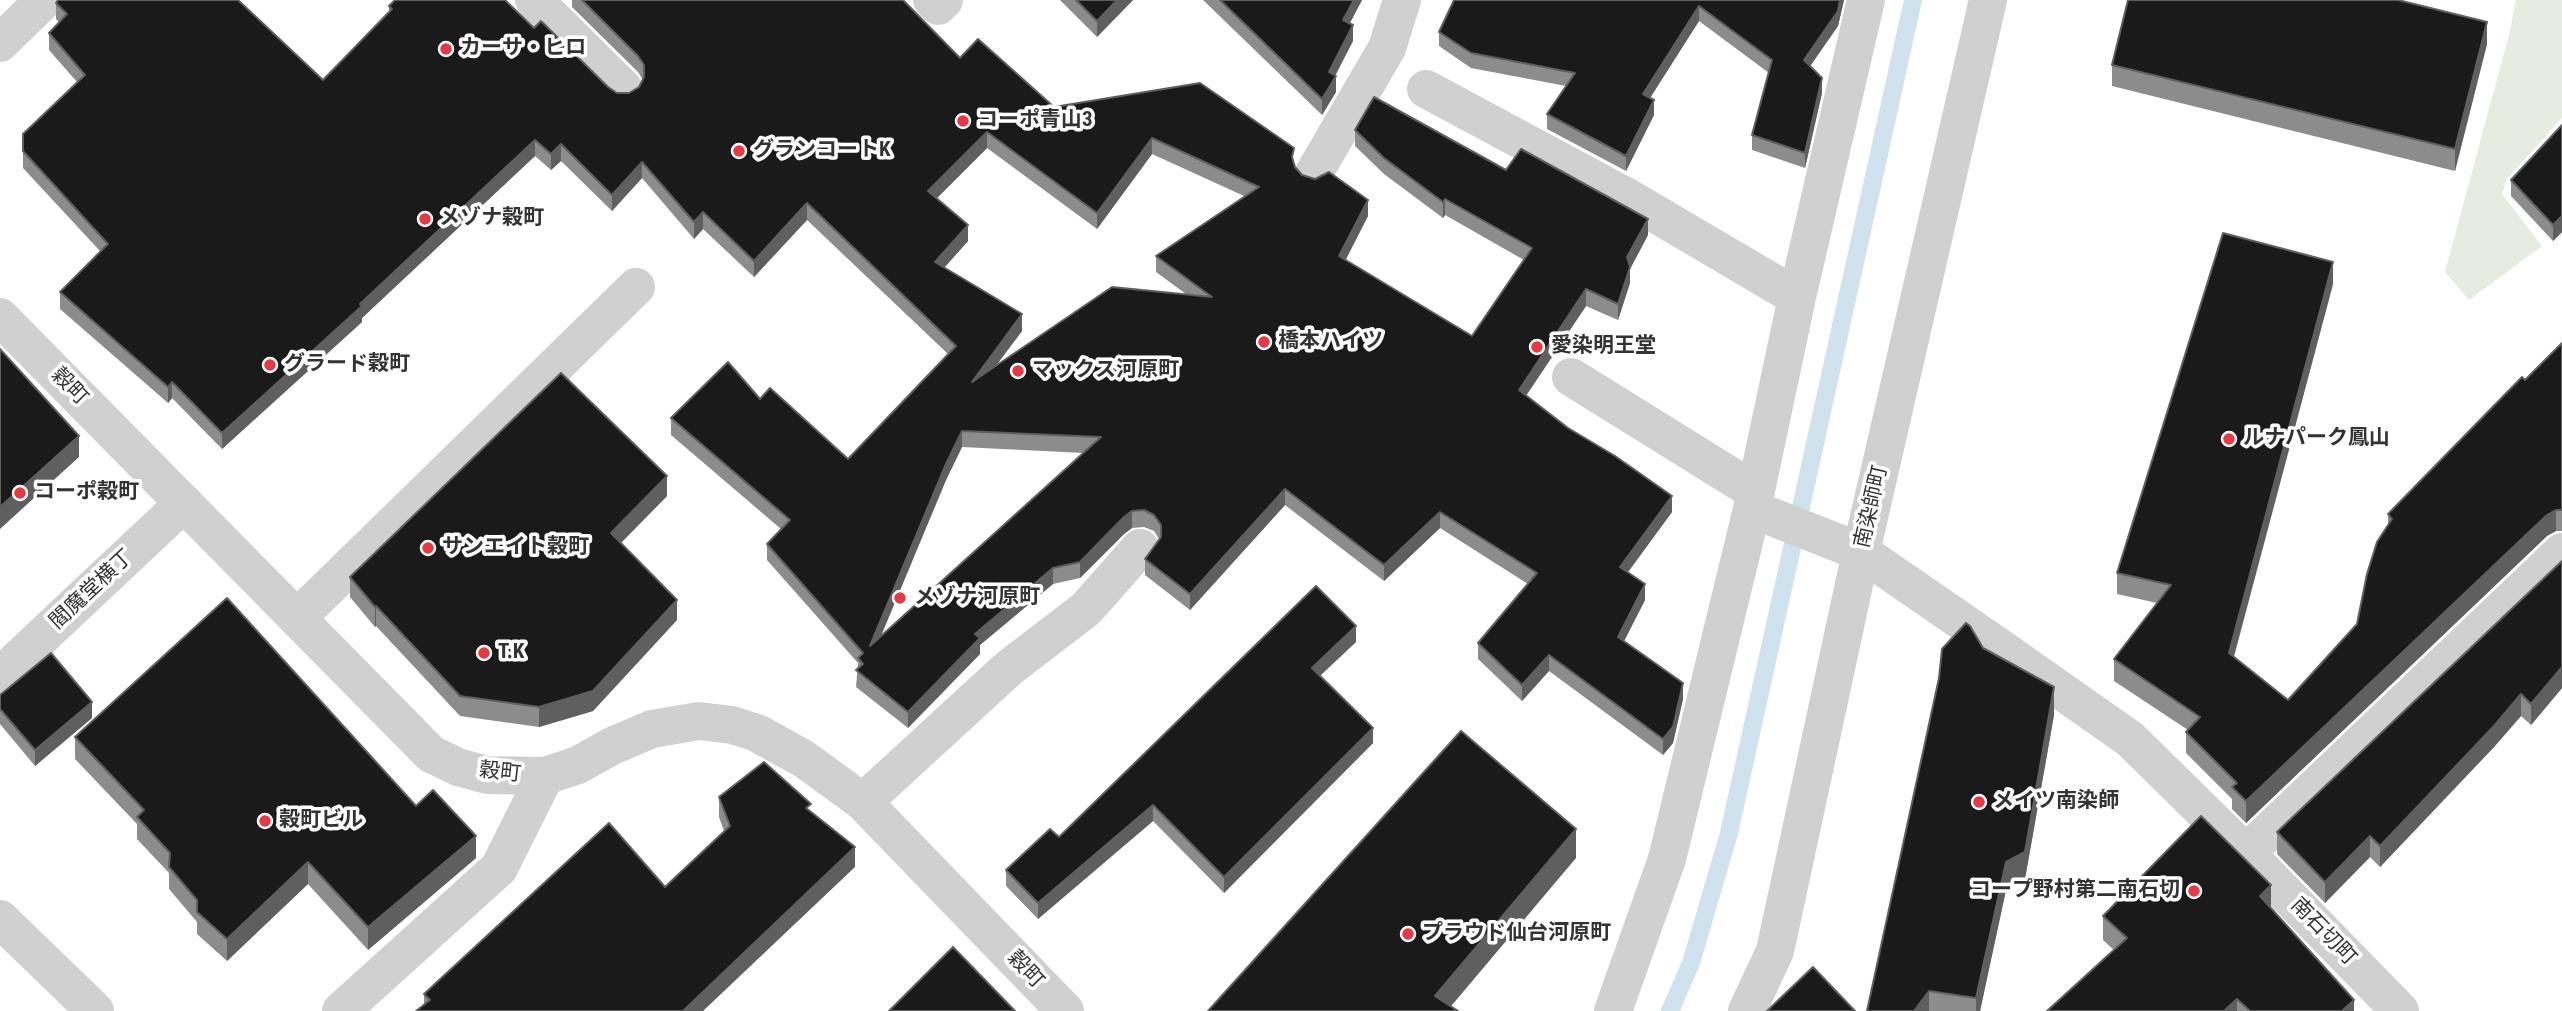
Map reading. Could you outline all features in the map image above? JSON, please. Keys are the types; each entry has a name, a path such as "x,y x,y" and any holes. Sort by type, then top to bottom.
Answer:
{"street":[{"path":"0,43 44,0"},
{"path":"534,0 623,88"},
{"path":"932,0 938,6 944,0"},
{"path":"1314,173 1387,48 1402,0"},
{"path":"1613,1011 1667,859 1761,506 1797,297 1866,0"},
{"name":"南染師町","path":"1746,1011 1775,951 1853,549 1988,0"},
{"path":"1426,89 1627,197 1797,297"},
{"path":"297,618 636,287"},
{"name":"穀町","path":"0,317 431,754 458,767 487,775 545,776 578,765 612,746 652,729 699,721 732,725 757,733 804,759 863,802 1065,1011"},
{"name":"南石切町","path":"1571,377 1761,506 1853,549 2130,739 2400,1011"},
{"name":"閻魔堂横丁","path":"0,676 184,503"},
{"path":"863,802 1009,668 1086,609 1140,548"},
{"path":"2246,853 2562,552"},
{"path":"341,1011 499,868 545,776"},
{"path":"0,919 95,1011"}],"shaded area":[{"path":"2516,0 2562,0 2562,118 2507,179 2502,194 2542,246 2469,300 2445,272"}],"building":[{"path":"58,0 238,0 323,80 392,9 389,6 395,0 505,0 534,28 541,21 608,87 617,93 629,93 639,87 644,77 644,65 582,0 903,0 960,58 978,39 1054,107 1200,83 1294,148 1292,157 1295,167 1302,175 1315,179 1329,172 1368,200 1339,256 1472,336 1532,248 1445,199 1443,202 1384,158 1355,130 1374,97 1506,170 1521,149 1648,219 1627,257 1630,267 1618,304 1586,289 1519,390 1568,428 1615,456 1672,496 1620,567 1645,584 1618,637 1683,683 1673,727 1663,739 1549,655 1522,685 1478,643 1537,573 1440,512 1384,565 1285,489 1190,594 1145,559 1161,537 1161,525 1154,515 1144,510 1132,511 1080,562 1053,568 975,634 980,638 908,712 856,670 863,664 858,658 863,653 767,544 790,520 671,418 728,362 760,399 770,388 848,459 956,346 807,203 754,261 703,212 694,222 642,162 612,195 561,144 551,154 535,140 360,304 362,306 222,433 172,382 168,387 60,292 108,244 23,151 23,134 85,75 49,33 67,14 56,3","holes":["987,132 1097,213 1152,138 1259,187 1156,256 1212,297 1112,287 972,382 1022,314 935,262 968,225 928,191","962,431 1101,437 870,646 946,464"]},
{"path":"1076,0 1117,0 1097,21"},
{"path":"1220,0 1354,0 1343,20 1353,25 1329,72 1336,76 1322,99"},
{"path":"1454,0 1840,0 1838,11 1804,60 1822,78 1805,153 1752,135 1772,60 1699,6 1643,94 1654,100 1626,156 1547,114 1575,73 1471,53 1439,32"},
{"path":"2128,0 2398,0 2487,22 2455,149 2112,65"},
{"path":"2562,125 2562,216 2553,225 2511,180"},
{"path":"2223,233 2333,262 2229,653 2288,700 2357,624 2367,574 2377,542 2392,519 2388,514 2522,377 2525,380 2562,343 2562,510 2547,515 2246,801 2232,787 2237,783 2186,732 2200,717 2114,659 2171,585 2117,573"},
{"path":"0,349 79,436 0,507"},
{"path":"561,373 667,476 611,533 677,600 593,691 539,707 460,696 350,577"},
{"path":"2562,561 2562,667 2531,704 2521,694 2380,846 2370,836 2325,882 2277,832"},
{"path":"1316,586 1356,626 1312,668 1373,728 1224,877 1153,805 1038,903 1006,870 1050,829 1059,837"},
{"path":"227,598 416,806 433,790 476,836 368,927 308,862 227,939 197,912 197,900 169,867 170,853 137,817 144,810 75,737"},
{"name":"メイツ南染師","path":"1966,623 1983,648 2054,687 2025,852 2006,862 1976,998 1929,991 1914,1011 1867,1011 1939,678 1942,649"},
{"path":"51,653 92,702 35,750 0,709 0,695"},
{"name":"プラウド仙台河原町","path":"1461,731 1576,829 1435,996 1458,1011 1208,1011"},
{"path":"764,762 811,804 806,808 855,847 683,1011 416,1011 430,1000 424,994 609,823 665,887 730,826 719,797"},
{"path":"2201,816 2271,885 2260,896 2354,1000 2342,1011 2250,1011 2237,999 2224,1011 2047,1011 2127,938 2103,916"},
{"path":"953,947 1015,1011 889,1011"},
{"path":"1813,967 1855,1011 1767,1011"}],"waterway":[{"path":"1670,1011 1691,963 1729,833 1913,0"}],"place":[{"name":"カーサ・ヒロ","path":"446,49"},
{"name":"コーポ青山3","path":"963,121"},
{"name":"グランコートK","path":"739,151"},
{"name":"メゾナ穀町","path":"425,219"},
{"name":"橋本ハイツ","path":"1264,342"},
{"name":"愛染明王堂","path":"1537,347"},
{"name":"グラード穀町","path":"270,365"},
{"name":"マックス河原町","path":"1018,371"},
{"name":"ルナパーク鳳山","path":"2229,439"},
{"name":"コーポ穀町","path":"20,493"},
{"name":"サンエイト穀町","path":"428,548"},
{"name":"メゾナ河原町","path":"900,598"},
{"name":"T.K","path":"484,653"},
{"name":"メイツ南染師","path":"1979,802"},
{"name":"穀町ビル","path":"265,821"},
{"name":"コープ野村第二南石切","path":"2194,891"},
{"name":"プラウド仙台河原町","path":"1408,934"}]}
